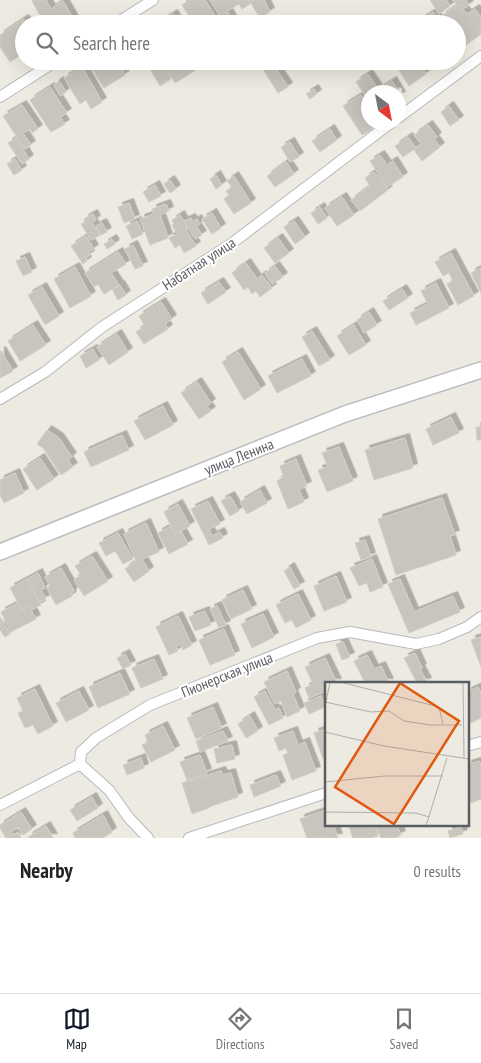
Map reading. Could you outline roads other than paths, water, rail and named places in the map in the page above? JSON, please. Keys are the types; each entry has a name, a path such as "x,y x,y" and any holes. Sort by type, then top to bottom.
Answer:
{"street":[{"path":"129,15 152,0"},
{"path":"466,67 481,56"},
{"path":"0,97 42,70"},
{"path":"406,112 462,70"},
{"name":"Набатная улица","path":"0,399 45,372 102,328 231,244 381,130"},
{"name":"улица Ленина","path":"0,552 345,414 481,370"},
{"name":"Пионерская улица","path":"80,764 81,752 96,738 150,705 318,638 350,632 416,644 439,639 467,627 481,617"},
{"path":"468,746 481,742"},
{"path":"0,805 80,764 109,790 129,818 148,838"},
{"path":"189,838 325,793"}]}
